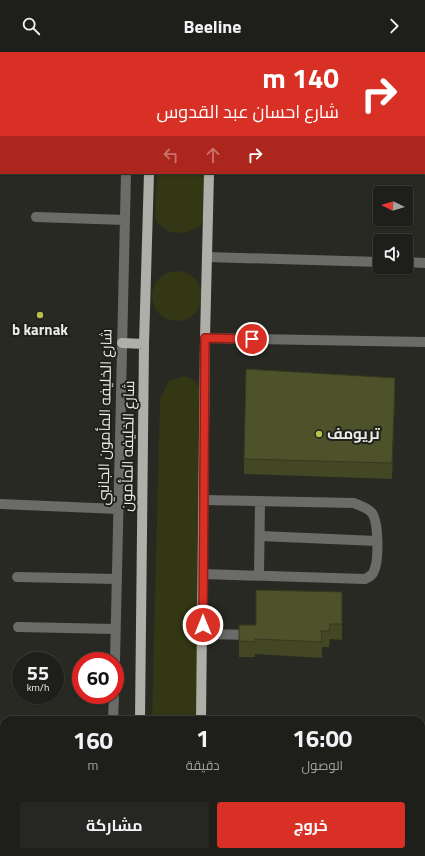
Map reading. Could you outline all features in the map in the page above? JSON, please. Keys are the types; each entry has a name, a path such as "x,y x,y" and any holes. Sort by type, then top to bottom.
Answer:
{"main road":[{"name":"شارع الخليفه المأمون","path":"140,716 144,344 149,174"},
{"path":"201,716 205,338 209,174"},
{"path":"122,343 144,344"}],"street":[{"name":"شارع الخليفه المأمون الجانبي","path":"115,652 126,174"},
{"path":"36,218 125,220"},
{"path":"207,257 373,262"},
{"path":"413,262 425,263"},
{"path":"205,338 425,342"},
{"path":"203,574 365,579 374,573 376,567 377,541 374,517 371,512 365,507 354,503 204,500"},
{"path":"259,576 260,501"},
{"path":"0,504 118,509"},
{"path":"260,536 377,541"},
{"path":"17,577 116,579"},
{"path":"18,627 115,629"},
{"path":"203,634 256,636"},
{"path":"113,716 114,704"}],"green space":[{"path":"157,174 208,174 208,212 200,226 185,233 170,232 156,222"},
{"path":"172,271 182,271 195,278 202,291 202,301 195,314 182,321 172,321 163,317 156,310 152,301 152,291 156,282 163,275"},
{"path":"183,376 192,379 200,387 197,716 152,716 160,399 169,381"}],"building":[{"name":"تريومف","path":"246,369 395,378 392,463 244,459"},
{"path":"256,590 342,592 342,624 330,624 329,631 321,631 322,642 255,639 255,642 239,641 239,625 256,625"}],"place":[{"name":"b karnak","path":"40,315"},
{"name":"تريومف","path":"319,434"}],"route":[{"path":"203,625 205,338 252,339"}]}
